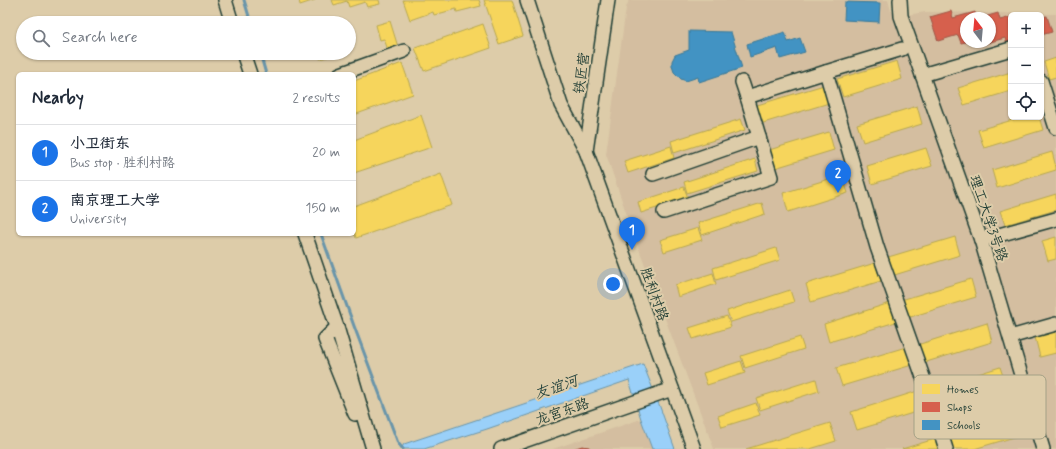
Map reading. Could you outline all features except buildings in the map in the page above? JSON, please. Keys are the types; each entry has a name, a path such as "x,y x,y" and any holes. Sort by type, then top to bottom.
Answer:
{"street":[{"path":"225,0 230,16"},
{"name":"胜利村路","path":"527,0 561,105 586,151 694,449"},
{"name":"铁匠营","path":"586,151 608,0"},
{"name":"理工大学3号路","path":"900,0 901,16 981,240 1021,375"},
{"path":"747,97 902,49"},
{"path":"922,75 1008,50"},
{"path":"346,72 404,51"},
{"path":"245,60 249,72"},
{"path":"826,72 877,247 922,375"},
{"path":"664,212 771,177 742,82"},
{"path":"1042,84 1056,128"},
{"path":"653,174 759,137"},
{"path":"981,240 1056,218"},
{"path":"306,236 337,328 373,449"},
{"path":"1010,337 1056,324"},
{"path":"337,328 325,339 368,449"},
{"name":"龙宫东路","path":"501,449 672,389"},
{"path":"943,439 946,449"},
{"name":"理工大学3号路","path":"1040,439 1043,449"}],"shaded area":[{"path":"629,0 888,0 891,11 901,16 925,12 960,13 960,48 996,48 996,13 1008,13 1008,120 1044,120 1044,14 1056,14 1056,449 714,449 633,233 606,154 626,8"},
{"path":"641,419 652,449 553,449"}],"water":[{"path":"643,364 675,449 652,449 629,380 424,449 401,449 404,444"}],"waterway":[{"name":"友谊河","path":"244,0 249,16"},
{"name":"友谊河","path":"262,60 265,72"},
{"name":"友谊河","path":"322,236 398,443 403,449"}],"place":[{"name":"南京理工大学","path":"838,193"},
{"name":"小卫街东","path":"632,250"}]}
